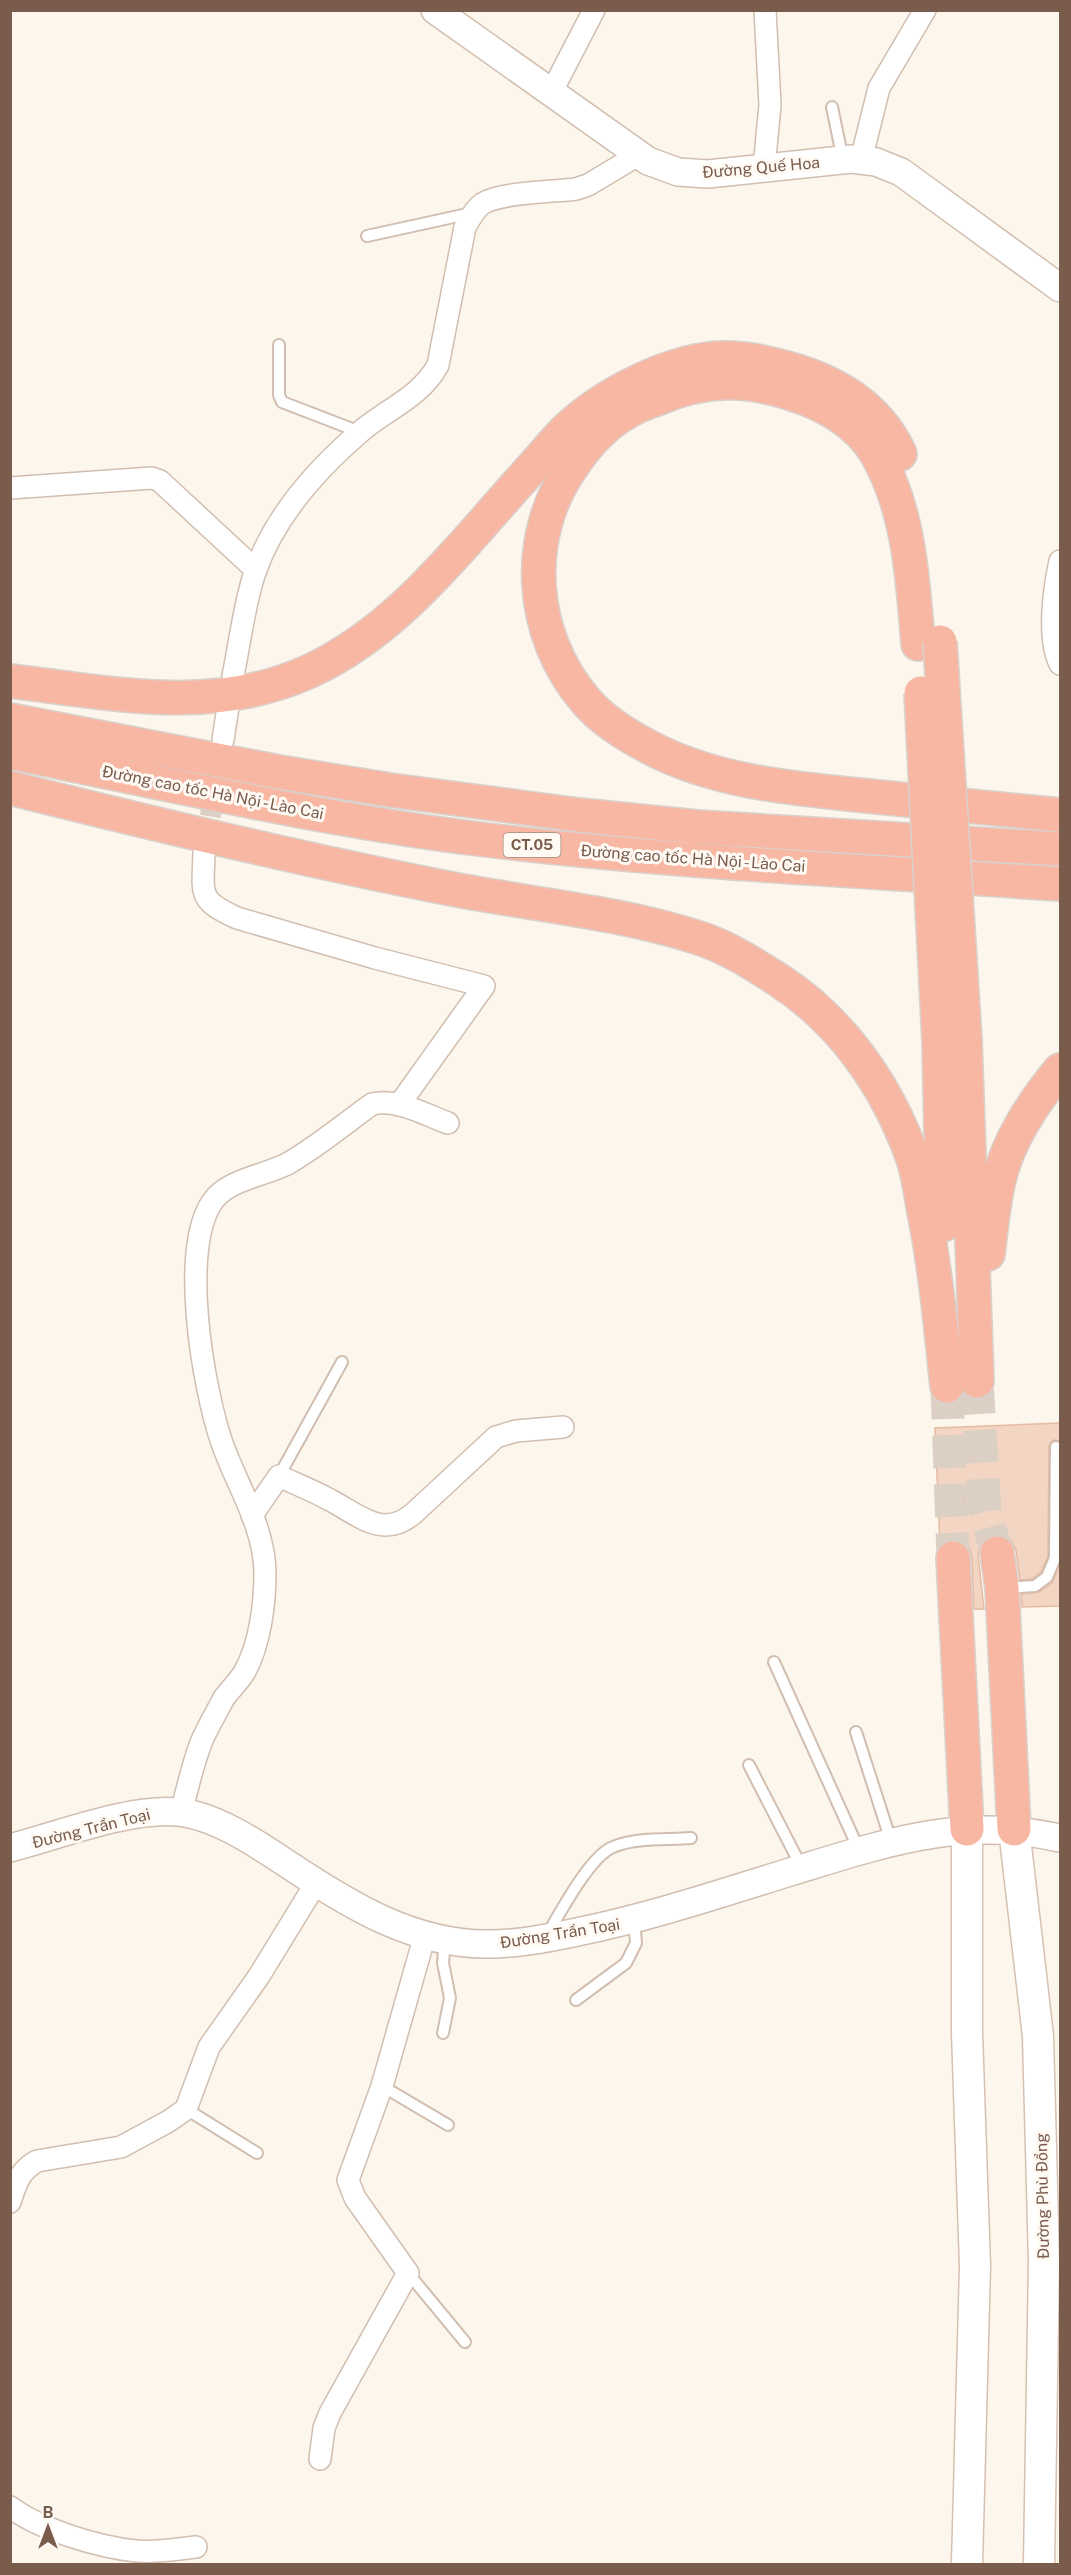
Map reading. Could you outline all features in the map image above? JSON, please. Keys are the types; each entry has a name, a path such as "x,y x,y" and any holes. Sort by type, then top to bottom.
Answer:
{"highway":[{"path":"10,681 127,695 195,699 249,693 278,685 313,669 352,647 420,591 570,426 616,393 678,365 723,358 766,362 817,377 866,406 884,426 897,447 913,483 923,515 937,591 929,643 952,1041 962,1383"},
{"path":"929,643 914,589 904,531 892,488 876,453 851,424 831,410 811,400 766,385 726,382 685,387 628,411 588,443 559,484 543,524 537,567 542,618 561,666 587,702 629,736 696,767 736,778 807,790 1060,815"},
{"name":"Đường cao tốc Hà Nội - Lào Cai","path":"10,720 279,772 579,815 698,827 1060,849"},
{"name":"Đường cao tốc Hà Nội - Lào Cai","path":"10,752 304,810 484,840 655,857 1060,884"},
{"path":"10,788 277,852 454,889 645,923 700,938 731,951 760,968 793,989 842,1033 863,1060 901,1130 918,1178 962,1383"},
{"path":"962,1383 984,1289 1000,1176 1006,1156 1021,1125 1060,1070"},
{"path":"996,1553 1002,1588 1014,1829"},
{"path":"953,1558 967,1829"}],"main road":[{"path":"967,1829 967,2033 975,2266 967,2565"},
{"name":"Đường Phù Đổng","path":"1014,1829 1038,2036 1044,2262 1039,2565"}],"street":[{"name":"Đường Quế Hoa","path":"435,10 648,162 678,172 708,174 852,160 876,162 901,172 1060,288"},
{"path":"551,93 594,10"},
{"path":"764,168 770,105 765,10"},
{"path":"852,160 884,76 925,10"},
{"path":"233,676 256,570 283,516 308,483 360,432 418,391 431,378 438,365 465,227 473,212 483,203 496,198 576,189 588,185 638,154"},
{"path":"10,488 152,478 160,481 256,570"},
{"path":"1060,561 1054,592 1054,643 1060,664"},
{"path":"223,740 228,707"},
{"path":"204,854 203,891 207,900 216,909 237,918 364,955 484,986 399,1105"},
{"path":"181,1812 202,1740 225,1698 244,1673 258,1634 265,1570 259,1535 223,1445 210,1405 196,1281 198,1240 204,1220 218,1196 227,1189 287,1163 372,1104 384,1102 399,1105 448,1123"},
{"path":"252,1515 279,1476 329,1499 369,1523 399,1524 414,1513 496,1437 516,1431 563,1427"},
{"name":"Đường Trần Toại","path":"10,1848 133,1814 181,1812 233,1831 368,1914 435,1937 485,1944 519,1943 634,1920 891,1841 967,1829 1014,1829 1060,1838"},
{"path":"10,2202 16,2182 26,2167 37,2162 121,2146 186,2109 209,2047 259,1976 316,1883"},
{"path":"320,2458 324,2428 330,2413 408,2273 356,2198 348,2180 435,1937"},
{"path":"10,2507 48,2529 120,2548 153,2552 196,2547"}],"lane":[{"path":"832,107 852,160"},
{"path":"367,236 473,212"},
{"path":"279,345 279,395 282,402 360,432"},
{"path":"279,1476 342,1362"},
{"path":"1002,1588 1035,1586 1047,1577 1052,1567 1055,1558 1056,1447"},
{"path":"774,1662 859,1850"},
{"path":"856,1732 891,1841"},
{"path":"749,1765 802,1868"},
{"path":"545,1938 578,1884 610,1848 623,1843 691,1838"},
{"path":"576,2000 626,1963 636,1943 634,1920"},
{"path":"435,1937 450,1998 442,2033"},
{"path":"382,2086 448,2125"},
{"path":"186,2109 257,2153"},
{"path":"408,2273 465,2342"}],"building":[{"path":"1060,1423 1060,1441 1053,1440 1049,1446 1048,1556 1041,1572 1032,1579 1020,1580 1016,1550 1011,1541 995,1534 986,1538 980,1546 978,1555 984,1609 974,1609 972,1557 969,1548 953,1539 940,1545 935,1428"},
{"path":"1060,1564 1060,1606 1022,1607 1021,1594 1039,1592 1052,1583"}],"tunnel":[{"path":"205,847 216,783"},
{"path":"977,1381 985,1511 997,1553"},
{"path":"947,1386 953,1558"}]}
